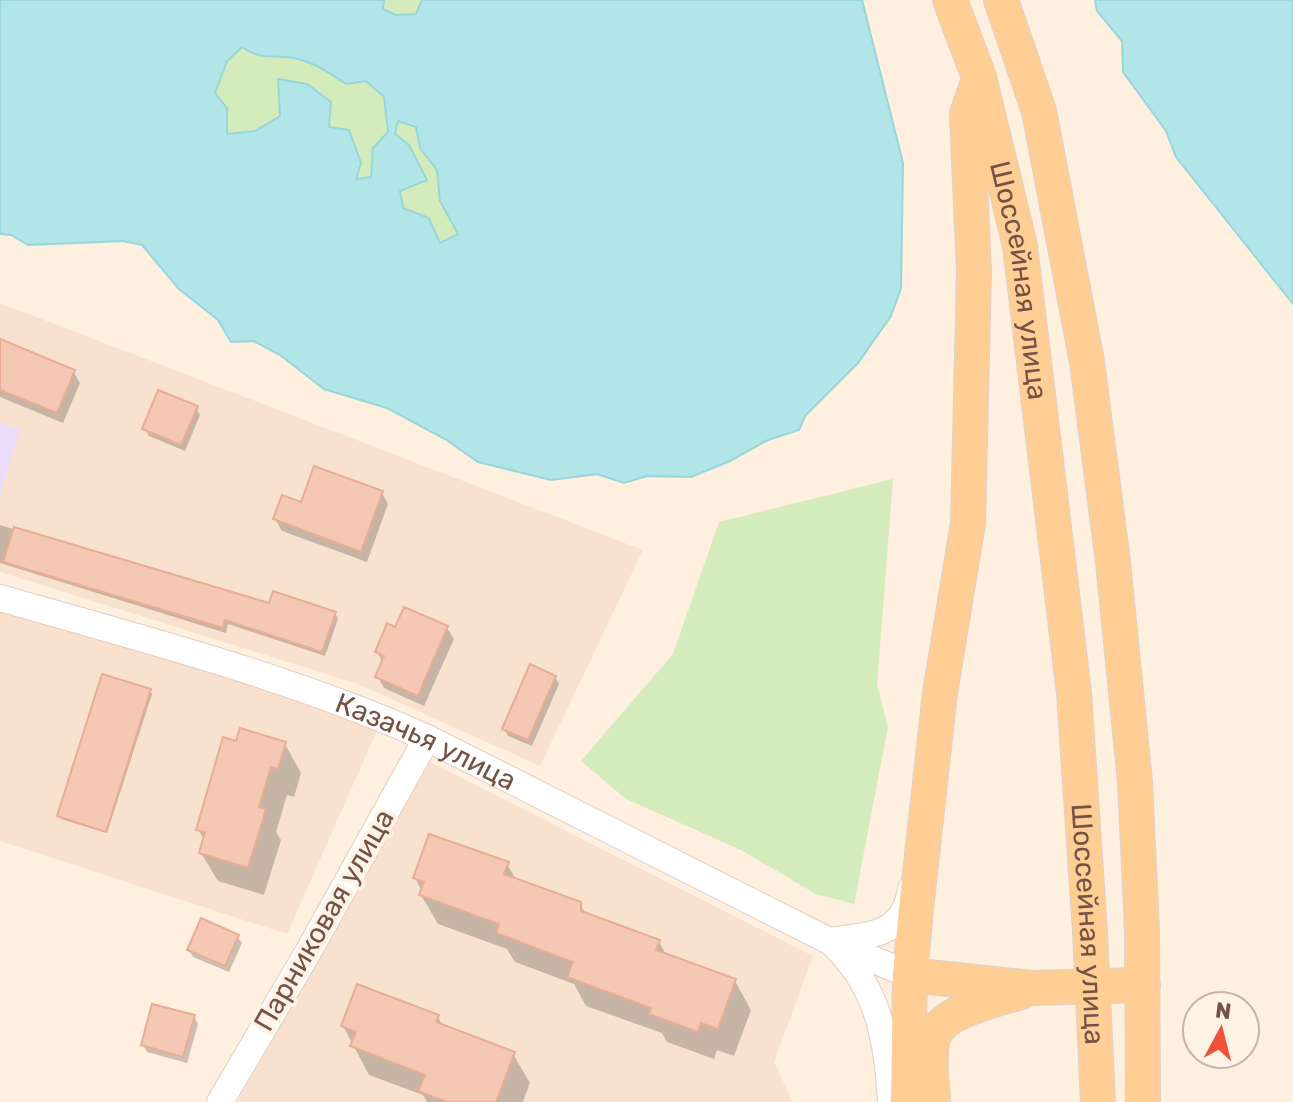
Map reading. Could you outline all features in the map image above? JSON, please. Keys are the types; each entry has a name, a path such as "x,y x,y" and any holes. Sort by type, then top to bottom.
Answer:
{"main road":[{"path":"950,0 979,77"},
{"name":"Шоссейная улица","path":"1001,0 1039,111 1087,362 1113,562 1135,782 1143,985 1143,1102"},
{"name":"Шоссейная улица","path":"908,1102 910,975 940,693 968,523 974,272 967,114 979,77"},
{"name":"Шоссейная улица","path":"979,77 1020,246 1074,693 1098,1102"},
{"name":"Казачья улица","path":"910,975 1032,988 1143,985"},
{"path":"933,1102 932,1047 940,1025 965,1011 1032,988"}],"street":[{"name":"Казачья улица","path":"0,598 153,642 361,708 427,738 829,941 910,975"},
{"name":"Шоссейная улица","path":"829,941 876,933 891,927 903,916 909,902 940,693"},
{"name":"Парниковая улица","path":"220,1102 311,947 427,738"},
{"name":"Казачья улица","path":"829,941 847,957 882,1023 889,1059 891,1102"}],"shaded area":[{"path":"0,303 643,550 540,766 358,684 0,572"},
{"path":"0,423 20,429 0,496"},
{"path":"0,605 151,650 379,726 287,934 0,841"},
{"path":"430,762 813,956 774,1062 793,1102 237,1102"}],"green space":[{"path":"384,0 422,0 416,14 396,15 383,8"},
{"path":"242,47 256,55 303,60 346,84 366,81 384,97 388,132 373,149 371,177 355,179 329,128 280,116 255,131 227,134 227,108 215,93 227,61"},
{"path":"398,120 417,127 420,148 437,170 440,201 458,234 440,243 429,218 403,208 400,191 426,180 395,134"},
{"path":"893,479 877,684 888,727 854,904 816,894 741,850 626,799 581,761 673,654 719,522"}],"water":[{"path":"0,0 384,0 383,9 396,15 416,14 422,0 862,0 903,163 901,288 891,316 858,363 805,416 799,430 768,440 730,461 691,477 647,476 624,483 597,474 551,480 478,462 445,439 387,408 324,389 280,355 254,341 231,342 218,320 179,289 142,245 123,241 28,245 11,235 0,234","holes":["242,47 261,56 307,62 346,84 366,81 384,97 388,132 373,148 371,177 356,179 361,163 349,130 329,127 331,102 307,84 278,79 280,116 255,131 227,134 227,108 215,93 227,61","398,121 416,127 420,148 437,170 440,201 458,234 440,243 429,218 403,208 400,191 427,180 409,145 395,134"]},
{"path":"1095,0 1293,0 1293,304 1176,157 1166,131 1123,72 1122,41 1097,11"}],"building":[{"path":"0,339 75,370 57,413 0,390"},
{"path":"158,390 198,406 181,445 142,429"},
{"path":"314,466 383,491 361,552 273,519 282,495 301,502"},
{"path":"14,527 269,603 273,591 336,612 322,652 225,620 223,628 3,562"},
{"path":"404,607 448,626 418,696 375,677 384,656 375,652 387,623 395,627"},
{"path":"530,664 556,676 528,740 502,729"},
{"path":"102,674 151,689 106,832 57,816"},
{"path":"240,728 286,742 278,769 271,767 259,807 266,809 248,868 199,853 205,832 196,830 223,737 236,741"},
{"path":"429,834 509,862 504,874 581,902 581,911 660,940 656,950 736,979 718,1029 701,1023 698,1032 649,1014 651,1008 567,977 573,962 496,933 499,924 419,895 424,882 413,878"},
{"path":"201,918 239,935 225,966 187,950"},
{"path":"357,984 439,1015 436,1022 515,1052 496,1102 447,1102 418,1091 425,1075 350,1046 356,1032 341,1026"},
{"path":"152,1004 195,1015 183,1057 141,1045"}]}
